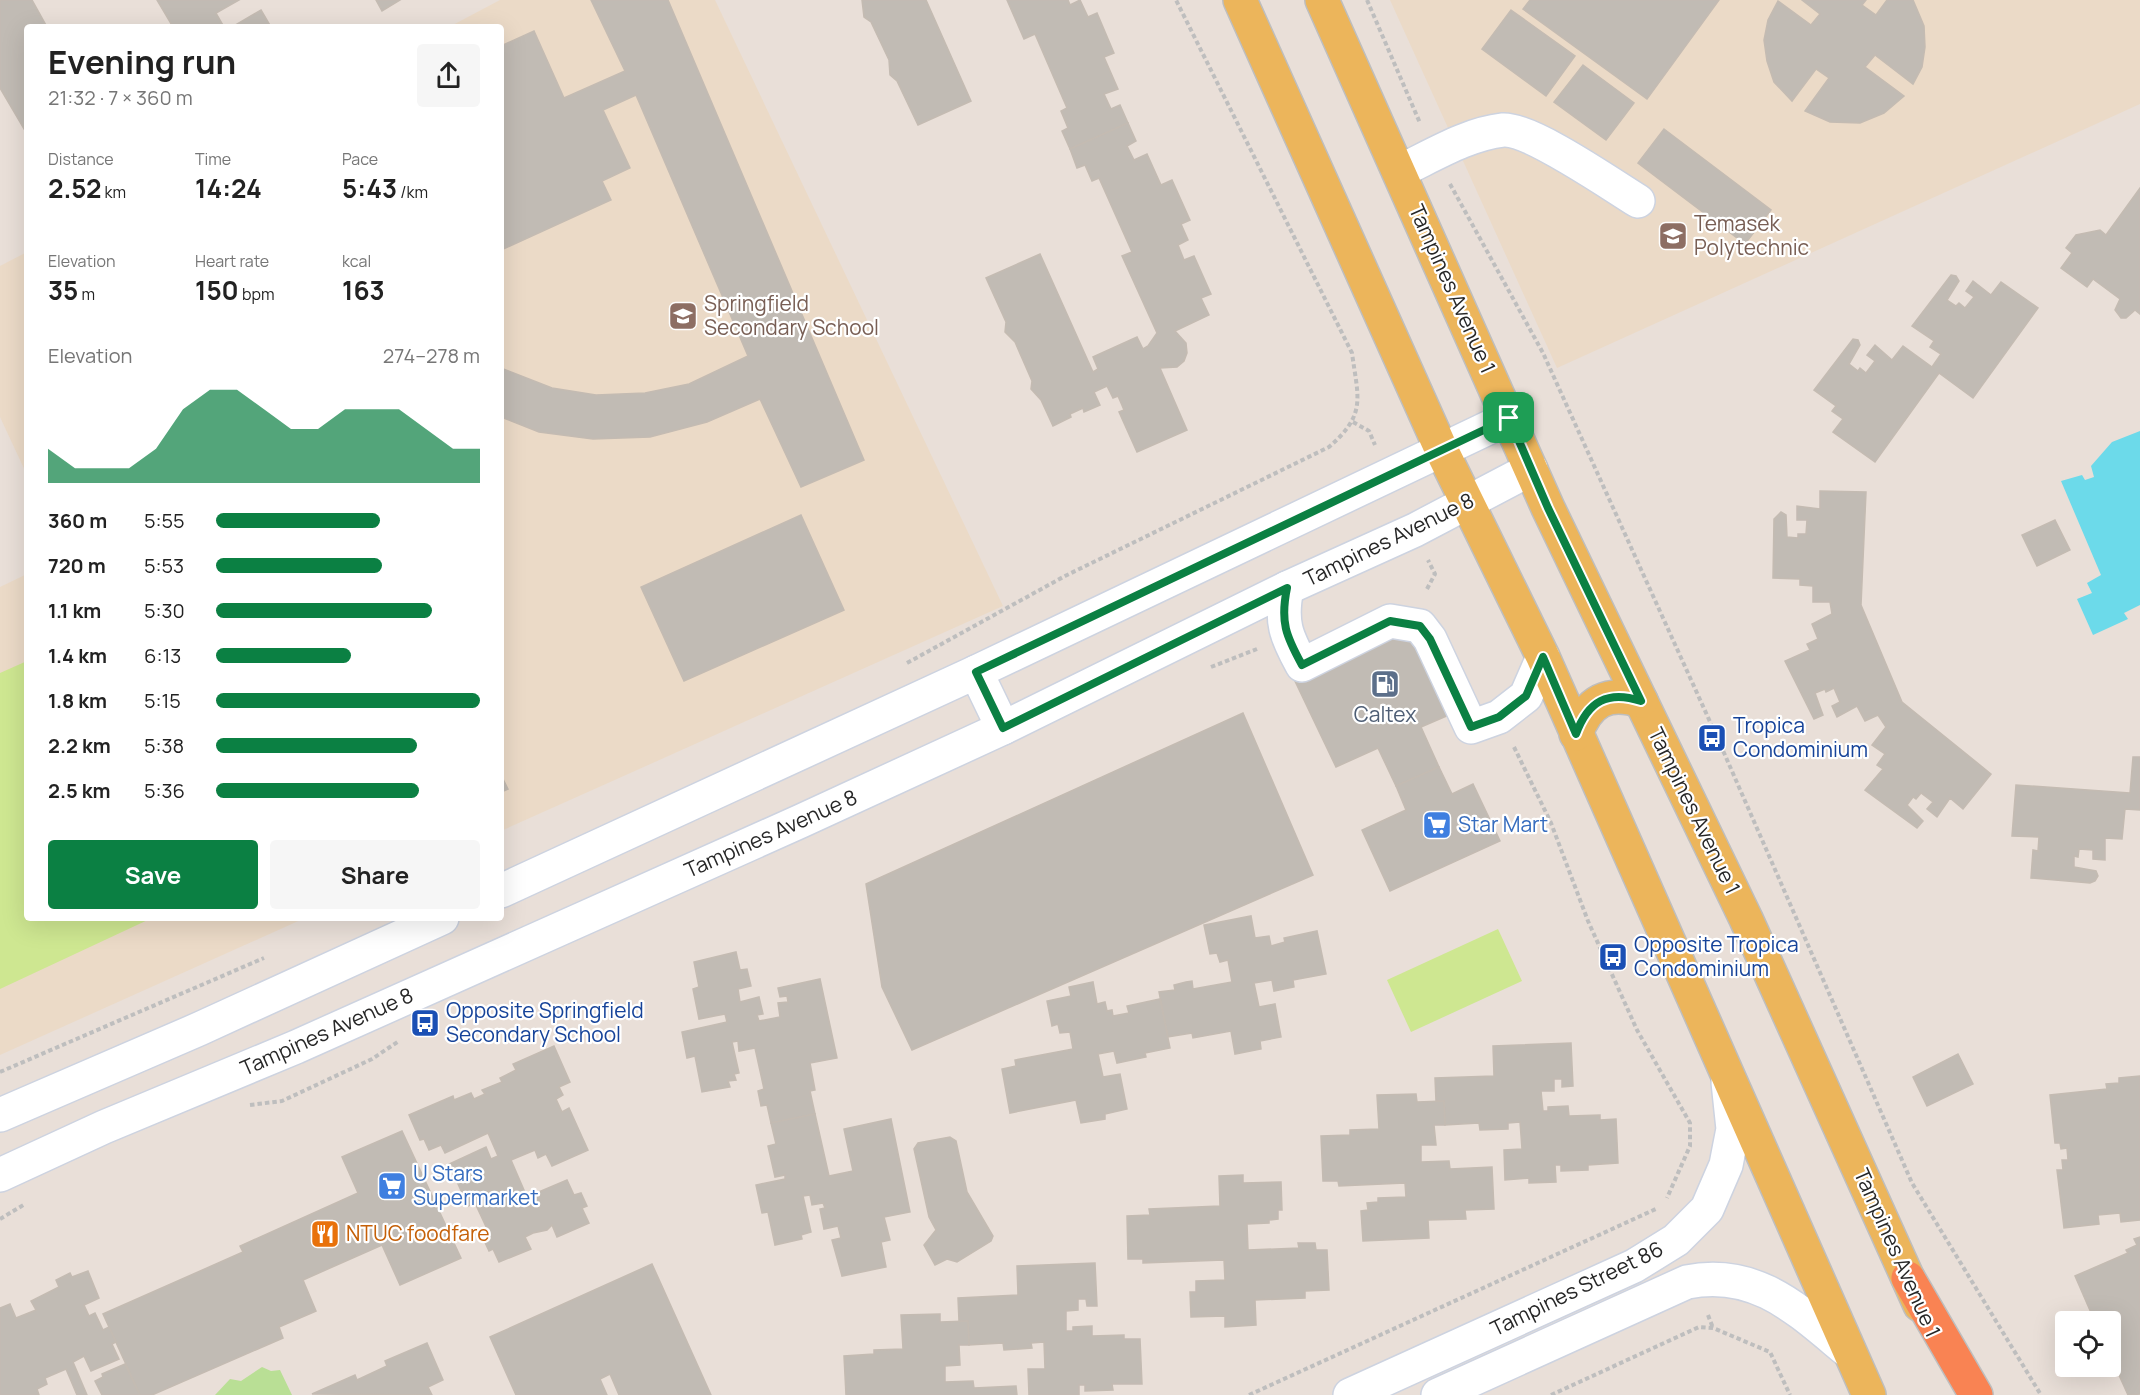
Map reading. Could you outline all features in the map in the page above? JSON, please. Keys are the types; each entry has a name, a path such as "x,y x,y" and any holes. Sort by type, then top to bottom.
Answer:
{"highway":[{"path":"1908,1278 1976,1395"}],"main road":[{"path":"1240,0 1442,451 1543,657 1869,1395"},
{"name":"Tampines Avenue 1","path":"1322,0 1531,469 1746,919 1960,1395"},
{"path":"1576,734 1588,711 1600,702 1615,695 1641,701"}],"street":[{"path":"1400,171 1480,134 1506,130 1553,148 1638,201"},
{"path":"504,890 976,672 1509,418"},
{"name":"Tampines Avenue 8","path":"0,1175 104,1127 296,1047 557,931 1003,728 1287,588 1415,530 1531,469"},
{"path":"1287,588 1282,611 1287,637 1302,665 1390,621 1420,626 1430,639 1471,727 1499,717 1526,696 1543,657"},
{"path":"976,672 1003,728"},
{"path":"0,1115 199,1029 435,921"},
{"name":"Tampines Street 86","path":"1350,1395 1634,1266 1676,1240 1707,1209 1726,1165 1733,1129 1728,1080"},
{"name":"Tampines Street 86","path":"1438,1395 1688,1282 1719,1278 1743,1282 1785,1300 1849,1352"}],"path":[{"path":"903,665 1065,576 1329,447 1353,422 1359,405 1352,353 1176,0"},
{"path":"1367,0 1434,155 1544,353 1722,746 1912,1183 2041,1395"},
{"path":"1427,589 1434,595"},
{"path":"1249,1395 1662,1206 1671,1192 1690,1146 1690,1123 1637,1030 1588,921 1551,823 1499,717"},
{"path":"0,1072 273,955"},
{"path":"1551,1395 1699,1327 1713,1328 1770,1352 1790,1395"}],"shaded area":[{"name":"Springfield Secondary School","path":"500,0 715,0 1003,606 504,830 504,24 455,24"},
{"name":"Temasek Polytechnic","path":"1390,0 2140,0 2140,104 1557,368"},
{"path":"24,254 24,469 0,417 0,266"},
{"path":"24,575 24,921 298,921 0,1055 0,587"}],"green space":[{"path":"24,662 24,921 146,921 0,989 0,673"},
{"path":"1498,929 1522,981 1411,1032 1387,980"},
{"path":"262,1367 271,1371 280,1370 292,1395 215,1395 230,1379 241,1381"}],"water":[{"path":"2140,431 2140,605 2124,613 2128,619 2093,635 2077,599 2092,593 2087,583 2101,575 2061,481 2082,475 2085,480 2094,477 2091,466 2112,442"}],"building":[{"path":"0,0 32,0 45,24 24,24 24,129 0,88"},
{"path":"157,0 239,0 216,13 222,24 171,24"},
{"path":"376,0 400,0 382,11"},
{"path":"591,0 668,0 864,460 801,487 760,399 707,422 650,437 593,439 539,432 504,418 504,369 552,388 596,395 645,393 689,384 748,356 636,95 603,110 630,168 602,181 611,200 504,249 504,45 534,31 564,98 625,71"},
{"path":"862,0 926,0 971,101 918,125 897,81 890,75 889,60 871,22 864,17"},
{"path":"1007,0 1068,0 1070,5 1080,0 1088,17 1097,13 1114,53 1104,57 1118,89 1104,94 1111,109 1120,105 1128,123 1070,149 1062,131 1068,128 1061,111 1067,108 1035,34 1024,39"},
{"path":"1530,0 1719,0 1647,99 1523,9"},
{"path":"1802,0 1866,0 1862,5 1876,15 1887,0 1913,0 1924,26 1925,47 1922,67 1913,84 1875,55 1865,67 1904,96 1884,113 1860,123 1830,122 1805,111 1829,78 1816,69 1792,101 1774,82 1767,61 1764,40 1768,20 1778,1 1811,25 1820,14"},
{"path":"261,10 269,24 237,24"},
{"path":"1511,10 1575,56 1546,96 1482,49"},
{"path":"1583,65 1634,103 1606,140 1554,102"},
{"path":"1128,123 1136,141 1127,146 1134,160 1147,154 1161,185 1172,180 1190,220 1181,224 1188,240 1178,245 1184,260 1194,256 1211,294 1201,298 1209,315 1175,331 1186,343 1187,353 1184,361 1177,367 1160,368 1187,430 1137,452 1119,412 1124,410 1118,396 1113,398 1107,386 1094,392 1100,405 1084,412 1083,408 1053,426 1041,400 1031,389 1032,381 1015,342 1005,332 1006,322 986,278 1040,254 1093,372 1098,369 1093,357 1137,337 1143,349 1148,346 1157,333 1122,256 1132,252 1099,178 1092,181 1085,165 1077,168 1070,149"},
{"path":"1664,129 1771,210 1745,244 1638,163"},
{"path":"2140,188 2140,314 2135,310 2126,318 2121,318 2115,310 2120,299 2093,279 2087,287 2061,268 2072,253 2066,248 2076,235 2100,230 2106,235"},
{"path":"1951,275 1956,276 1959,281 1947,300 1956,306 1959,303 1965,308 1974,297 1966,291 1973,281 1991,295 2001,282 2038,308 1973,398 1939,373 1875,462 1833,432 1843,419 1832,411 1836,406 1814,390 1853,339 1858,340 1860,345 1849,364 1858,371 1860,368 1866,373 1875,361 1867,355 1875,345 1892,360 1903,346 1932,367 1941,354 1930,347 1934,341 1912,326"},
{"path":"1820,491 1866,492 1861,605 1902,702 1991,774 1963,809 1950,798 1937,817 1927,809 1933,802 1921,793 1916,799 1913,797 1907,805 1923,821 1917,828 1865,790 1883,769 1877,765 1885,754 1872,745 1886,727 1878,715 1865,721 1857,706 1837,717 1832,706 1840,702 1834,688 1826,692 1825,689 1815,693 1823,715 1814,719 1785,661 1810,650 1807,644 1818,639 1812,624 1832,614 1830,602 1813,602 1813,586 1800,585 1800,579 1773,578 1774,519 1781,512 1786,515 1787,537 1798,538 1798,534 1806,534 1807,520 1797,520 1797,506 1820,509"},
{"path":"801,515 844,610 684,681 641,587"},
{"path":"2055,520 2070,550 2037,566 2022,535"},
{"path":"1412,628 1451,714 1421,727 1439,767 1396,786 1378,748 1336,767 1295,681"},
{"path":"1243,713 1313,875 912,1050 882,987 866,884"},
{"path":"2133,757 2140,757 2140,810 2125,809 2122,839 2105,838 2105,860 2093,859 2093,850 2079,849 2078,857 2074,856 2074,867 2096,871 2098,876 2095,881 2090,883 2031,878 2033,850 2038,851 2039,837 2012,836 2016,785 2130,793"},
{"path":"1439,767 1452,794 1473,784 1500,841 1390,891 1362,830 1406,810 1396,786"},
{"path":"1251,916 1255,938 1269,936 1271,946 1285,942 1284,938 1317,931 1326,974 1293,980 1294,987 1274,991 1272,980 1254,983 1259,1007 1275,1004 1281,1037 1260,1041 1261,1049 1235,1054 1231,1031 1193,1038 1192,1033 1168,1037 1159,992 1175,990 1174,985 1192,981 1193,989 1232,982 1228,960 1220,962 1217,953 1210,954 1204,925"},
{"path":"736,952 740,970 747,969 751,986 738,989 740,1002 759,997 763,1014 757,1015 759,1021 780,1017 778,1003 788,1002 787,996 780,997 778,988 820,979 837,1058 810,1063 815,1090 810,1091 815,1114 771,1123 767,1105 761,1106 758,1091 764,1089 755,1048 739,1051 738,1041 732,1042 739,1073 734,1074 736,1080 728,1081 730,1087 702,1092 695,1056 687,1058 682,1032 727,1022 725,1014 699,1019 693,989 699,987 694,962"},
{"path":"1093,982 1097,1004 1105,1002 1107,1011 1112,1010 1113,1016 1129,1013 1127,1006 1160,999 1170,1048 1145,1053 1146,1057 1117,1063 1114,1051 1098,1054 1103,1077 1120,1074 1127,1109 1105,1114 1105,1119 1081,1123 1076,1100 1010,1113 1002,1069 1016,1066 1015,1060 1073,1049 1070,1032 1060,1033 1058,1024 1052,1026 1047,1001 1071,996 1069,987"},
{"path":"1571,1043 1573,1086 1562,1087 1562,1079 1554,1079 1554,1091 1541,1091 1543,1111 1548,1111 1548,1107 1568,1106 1569,1116 1600,1115 1600,1120 1616,1119 1618,1163 1588,1165 1588,1170 1561,1171 1561,1165 1555,1165 1556,1182 1529,1183 1529,1178 1505,1180 1504,1150 1522,1149 1520,1122 1508,1123 1508,1129 1480,1130 1479,1123 1445,1125 1444,1101 1436,1101 1435,1078 1494,1076 1493,1046"},
{"path":"554,1046 570,1082 559,1087 563,1095 556,1099 562,1112 569,1108 588,1150 552,1166 546,1154 538,1158 535,1150 511,1160 527,1197 567,1180 574,1195 581,1193 587,1206 582,1208 589,1223 557,1237 552,1225 547,1230 533,1233 525,1237 531,1249 499,1262 493,1249 489,1251 481,1234 488,1231 475,1203 468,1206 449,1164 486,1147 491,1159 498,1156 488,1133 445,1153 441,1145 429,1150 424,1139 420,1140 409,1115 453,1096 454,1100 471,1093 474,1099 485,1094 482,1090 502,1082 500,1078 516,1070 513,1064"},
{"path":"1958,1054 1973,1084 1927,1106 1913,1077"},
{"path":"2140,1076 2140,1220 2121,1222 2120,1213 2098,1215 2099,1224 2064,1228 2057,1170 2063,1170 2062,1160 2068,1160 2067,1148 2061,1149 2060,1143 2055,1143 2050,1095 2107,1089 2106,1084 2119,1083 2119,1078"},
{"path":"1416,1094 1417,1102 1444,1101 1445,1125 1434,1125 1436,1145 1421,1145 1421,1162 1449,1161 1450,1169 1492,1167 1494,1209 1465,1210 1466,1219 1428,1220 1429,1238 1363,1241 1361,1211 1368,1210 1367,1203 1378,1202 1378,1198 1406,1197 1405,1183 1339,1186 1338,1181 1323,1181 1321,1136 1350,1135 1350,1130 1379,1129 1377,1095"},
{"path":"815,1114 829,1176 853,1171 844,1129 891,1119 910,1212 884,1217 890,1240 881,1242 886,1267 842,1276 832,1240 841,1238 838,1226 824,1229 820,1209 825,1208 823,1203 812,1205 810,1195 803,1196 811,1232 801,1235 802,1239 775,1245 768,1212 762,1213 756,1185 785,1179 785,1175 775,1177 768,1146 776,1144 771,1123"},
{"path":"402,1131 461,1258 400,1285 382,1245 303,1280 316,1311 279,1327 283,1338 152,1395 140,1395 103,1314 243,1252 240,1246 358,1193 342,1157"},
{"path":"950,1137 956,1141 967,1192 993,1236 991,1241 957,1262 947,1259 935,1265 924,1245 936,1230 929,1217 914,1149 918,1143"},
{"path":"1243,1175 1243,1183 1281,1182 1282,1210 1278,1210 1278,1219 1269,1220 1269,1223 1247,1224 1248,1250 1299,1248 1298,1243 1315,1243 1316,1250 1327,1250 1329,1290 1305,1291 1305,1298 1255,1300 1256,1325 1225,1327 1225,1316 1191,1317 1190,1292 1196,1292 1196,1281 1225,1280 1224,1260 1143,1263 1143,1259 1128,1259 1127,1216 1150,1215 1149,1209 1220,1206 1219,1176"},
{"path":"2140,1237 2140,1394 2128,1395 2120,1377 2121,1311 2090,1311 2075,1276 2128,1253 2126,1250 2137,1245 2134,1239"},
{"path":"1095,1263 1097,1306 1087,1306 1086,1299 1078,1299 1078,1310 1066,1311 1066,1331 1073,1331 1073,1327 1092,1326 1092,1336 1124,1335 1124,1339 1140,1339 1142,1384 1112,1384 1113,1390 1085,1391 1085,1385 1079,1385 1079,1395 1029,1395 1028,1369 1045,1369 1044,1342 1031,1343 1032,1348 1004,1350 1003,1343 969,1345 968,1321 959,1321 958,1298 1018,1295 1017,1266"},
{"path":"652,1264 711,1395 619,1395 610,1374 600,1379 607,1395 516,1395 490,1337"},
{"path":"88,1271 99,1298 84,1305 89,1316 95,1313 103,1330 109,1327 116,1342 112,1344 119,1359 91,1371 84,1356 73,1362 87,1395 77,1395 66,1369 45,1378 47,1384 37,1389 39,1395 0,1395 0,1308 10,1304 16,1318 36,1310 31,1301 59,1287 56,1280 70,1273 72,1277"},
{"path":"940,1314 940,1322 968,1321 969,1345 959,1345 960,1365 945,1366 945,1382 973,1381 974,1388 1016,1386 1017,1395 846,1395 844,1356 874,1354 874,1350 903,1349 901,1315"},
{"path":"427,1343 443,1380 428,1387 432,1395 312,1394 355,1375 357,1380 387,1366 385,1361"},
{"path":"125,1364 140,1395 102,1395 95,1381 103,1377 102,1374"}],"place":[{"name":"Temasek Polytechnic","path":"1673,236"},
{"name":"Springfield Secondary School","path":"683,316"},
{"name":"Caltex","path":"1385,684"},
{"name":"Tropica Condominium","path":"1712,738"},
{"name":"Star Mart","path":"1437,825"},
{"name":"Opposite Tropica Condominium","path":"1613,957"},
{"name":"Opposite Springfield Secondary School","path":"425,1023"},
{"name":"U Stars Supermarket","path":"392,1186"},
{"name":"NTUC foodfare","path":"325,1234"}],"route":[{"path":"1509,418 1548,508 1641,701 1615,695 1600,702 1588,711 1576,734 1543,657 1526,696 1499,717 1471,727 1430,639 1420,626 1390,621 1302,665 1287,637 1282,611 1287,588 1003,728 976,672 1509,418"}]}
